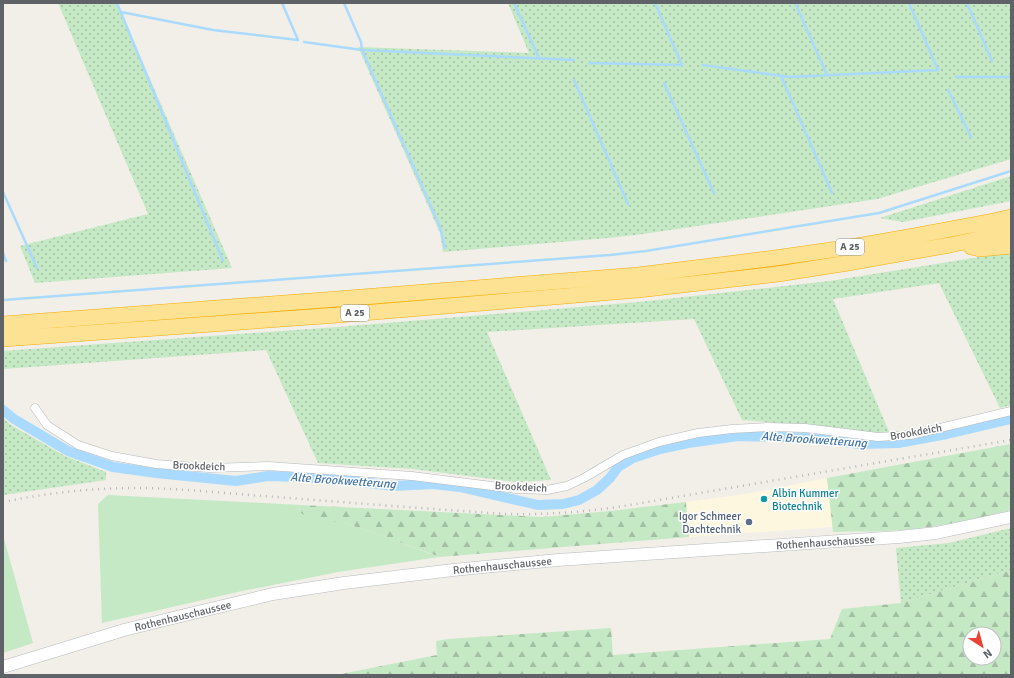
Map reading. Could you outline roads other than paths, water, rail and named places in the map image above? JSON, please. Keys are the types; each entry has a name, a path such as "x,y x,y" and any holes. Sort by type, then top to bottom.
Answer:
{"highway":[{"path":"993,222 1011,214"},
{"name":"A 25","path":"3,324 638,275 845,248 993,222 1011,217"},
{"name":"A 25","path":"3,339 346,314 638,290 778,274 950,245 1011,232"},
{"path":"950,245 980,248 1011,246"}],"main road":[{"name":"Rothenhauschaussee","path":"3,667 124,630 273,594 344,583 453,570 550,561 899,537 936,533 1011,517"}],"street":[{"name":"Brookdeich","path":"35,408 47,425 78,445 112,456 156,464 209,468 276,466 412,476 516,489 547,490 567,486 584,478 623,455 659,442 698,433 732,428 805,428 878,437 911,435 1011,411"}],"waterway":[{"path":"117,3 223,261"},
{"path":"121,12 213,30 298,40 282,3"},
{"path":"344,3 361,42 362,50 440,227 445,248"},
{"path":"514,3 539,58"},
{"path":"589,63 682,65 655,3"},
{"path":"795,3 827,75"},
{"path":"703,65 790,77 938,70 909,3"},
{"path":"967,3 992,61"},
{"path":"304,42 362,50 574,60"},
{"path":"781,76 832,193"},
{"path":"956,77 1011,77"},
{"path":"574,80 628,204"},
{"path":"664,83 714,193"},
{"path":"948,90 971,137"},
{"path":"3,300 610,255 646,251 879,213 1011,171"},
{"path":"3,192 37,268"},
{"path":"3,253 6,261"},
{"name":"Alte Brookwetterung","path":"3,410 14,419 68,451 113,467 236,481 268,476 331,478 393,486 433,484 460,487 538,505 563,504 579,500 597,490 610,478 618,467 633,458 660,449 688,443 738,436 817,438 860,444 898,443 947,434 1011,419"}],"railway":[{"path":"3,502 36,496 86,490 153,488 506,514 565,513 624,506 1011,440"}],"place":[{"name":"Albin Kummer Biotechnik","path":"764,499"},
{"name":"Igor Schmeer Dachtechnik","path":"749,522"}]}
